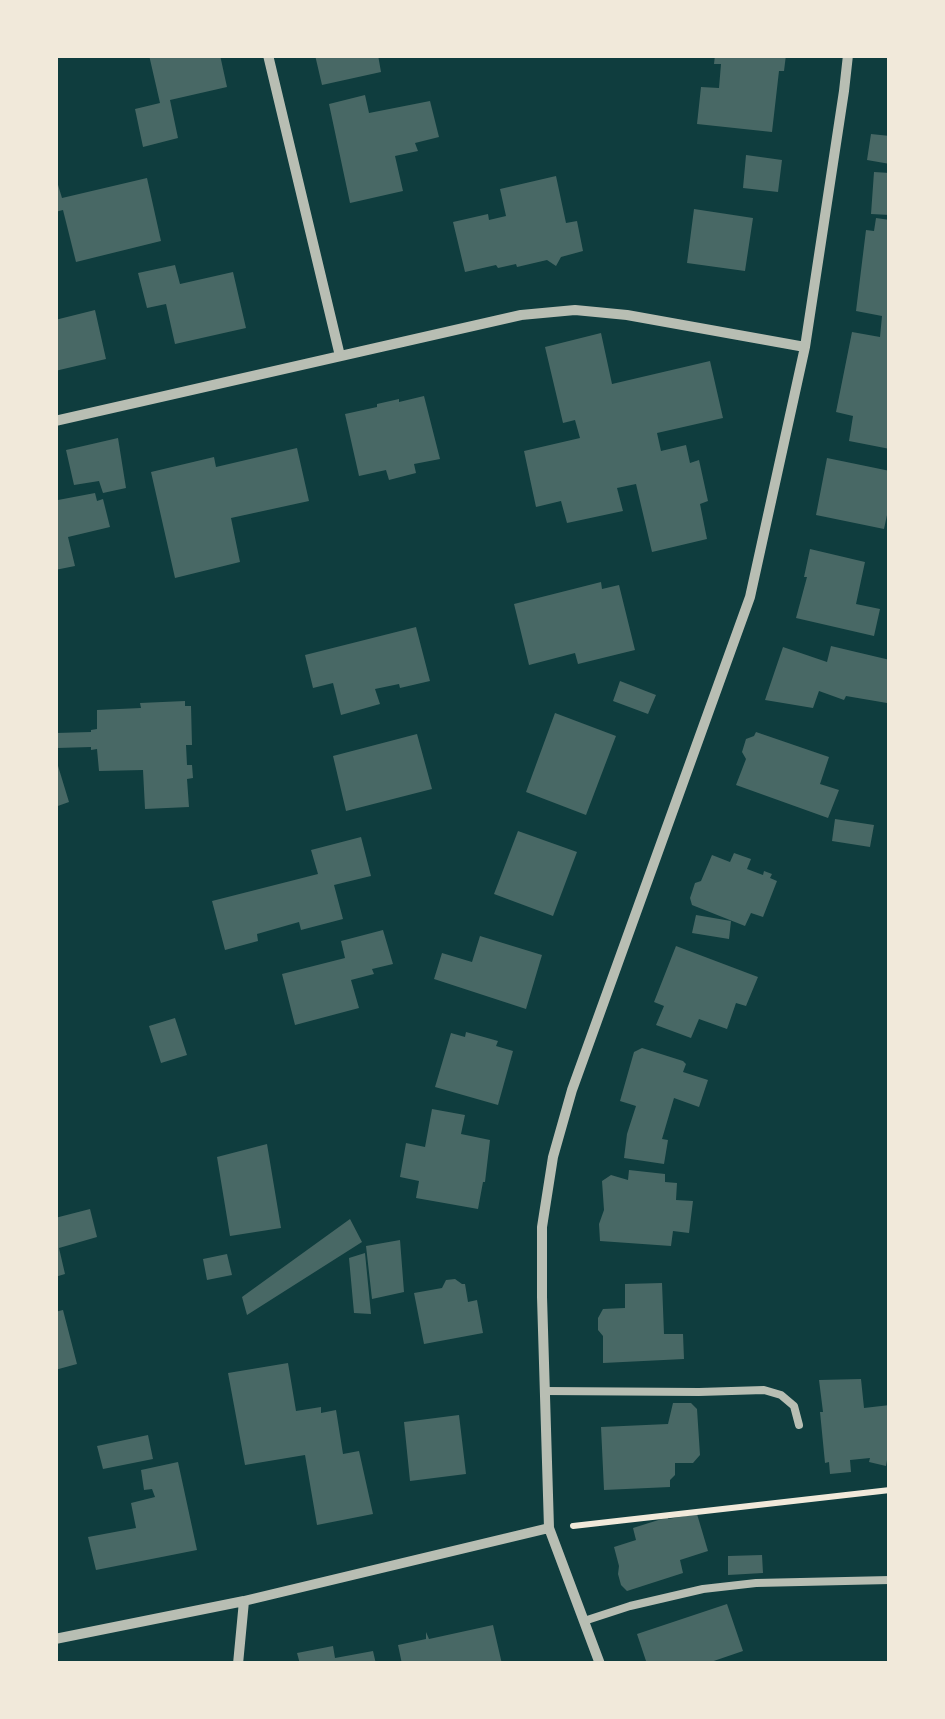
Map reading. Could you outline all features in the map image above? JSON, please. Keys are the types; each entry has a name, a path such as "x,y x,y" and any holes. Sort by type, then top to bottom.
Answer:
{"street":[{"path":"268,55 340,356"},
{"path":"600,1664 550,1528 542,1227 553,1157 572,1090 750,597 804,347 848,55"},
{"path":"55,421 520,314 575,310 627,315 804,347"},
{"path":"55,1639 244,1601 550,1528"},
{"path":"238,1664 244,1601"}],"lane":[{"path":"544,1390 764,1390 794,1406 800,1425"},
{"path":"584,1621 702,1589 756,1582 890,1580"}],"path":[{"path":"550,1528 890,1490"}],"building":[{"path":"149,55 220,55 227,87 170,100 178,138 143,147 135,109 160,103"},
{"path":"315,55 378,55 381,72 322,85"},
{"path":"715,55 786,55 784,71 779,71 772,132 697,124 701,87 719,88 721,64 714,64"},
{"path":"365,95 369,113 430,101 439,137 415,143 418,151 395,156 403,191 350,203 329,104"},
{"path":"871,134 890,136 890,164 867,160"},
{"path":"746,155 782,160 778,192 743,188"},
{"path":"874,172 890,173 890,215 871,214"},
{"path":"55,175 62,198 147,178 161,241 76,262 63,210 55,212"},
{"path":"556,176 566,223 577,221 583,251 561,257 556,266 547,260 465,272 453,222 488,214 489,220 506,216 500,189"},
{"path":"694,209 753,218 745,271 687,263"},
{"path":"876,218 890,220 890,449 849,441 853,416 836,412 852,332 880,337 882,316 856,311 866,230 874,231"},
{"path":"175,265 180,284 233,272 246,328 175,344 166,304 147,308 138,273"},
{"path":"95,310 106,359 55,371 55,320"},
{"path":"601,333 612,384 710,361 723,418 657,433 661,451 686,445 690,463 699,460 708,501 700,504 707,539 652,552 636,484 617,488 623,511 567,523 561,501 536,507 524,451 580,438 575,420 563,423 545,347"},
{"path":"424,396 440,459 414,464 416,473 389,480 386,470 359,476 345,414"},
{"path":"118,438 126,488 103,493 99,481 74,485 66,450"},
{"path":"297,448 309,501 231,518 240,562 175,578 151,472 214,457 216,467"},
{"path":"827,458 890,471 890,501 884,529 816,515"},
{"path":"57,493 58,500 95,493 97,501 103,499 110,527 68,537 75,566 55,570"},
{"path":"810,549 865,562 856,604 880,609 874,636 796,618"},
{"path":"601,582 602,589 619,585 635,650 578,664 575,653 529,665 514,604"},
{"path":"416,627 430,681 375,689 380,704 341,715 333,683 313,688 305,655"},
{"path":"831,646 890,660 887,703 846,696 844,700 819,691 813,708 765,700 783,647 827,662"},
{"path":"620,681 656,695 648,714 613,701"},
{"path":"185,701 185,706 191,706 192,745 186,745 187,765 192,765 193,778 187,779 189,807 145,809 143,770 99,771 97,749 57,748 56,733 97,729 97,710"},
{"path":"555,713 616,736 586,815 526,792"},
{"path":"756,732 829,757 820,784 839,790 828,818 736,785 746,759 742,752 746,739"},
{"path":"417,734 432,789 346,811 333,756"},
{"path":"55,756 69,802 55,807"},
{"path":"835,819 874,825 870,847 832,841"},
{"path":"518,831 577,852 553,916 494,894"},
{"path":"361,837 371,876 334,885 343,919 301,930 299,922 257,934 258,941 225,950 212,901 318,874 311,850"},
{"path":"734,853 751,859 747,869 772,874 770,878 777,881 763,917 751,913 745,926 692,905 690,898 712,855 730,862"},
{"path":"696,915 731,921 729,939 692,933"},
{"path":"383,930 393,964 351,980 359,1008 295,1025 282,974 345,958 341,941"},
{"path":"480,936 542,955 526,1009 434,979 442,953 472,962"},
{"path":"676,946 758,977 746,1006 736,1003 727,1029 699,1019 691,1038 656,1025 664,1006 654,1002"},
{"path":"175,1018 187,1055 161,1063 149,1026"},
{"path":"466,1032 498,1041 496,1046 513,1051 498,1105 435,1087 451,1033 465,1037"},
{"path":"642,1048 683,1061 683,1072 708,1080 699,1107 674,1098 662,1139 668,1140 664,1164 624,1158 636,1106 620,1101 634,1052"},
{"path":"432,1109 465,1115 461,1134 490,1140 478,1209 416,1198 419,1181 400,1177 406,1143 425,1147"},
{"path":"267,1144 281,1228 230,1236 217,1157"},
{"path":"629,1170 665,1174 665,1182 677,1183 676,1200 693,1201 689,1233 673,1231 671,1246 600,1241 602,1181 611,1175 628,1180"},
{"path":"90,1209 97,1237 59,1248 65,1274 55,1277 55,1218"},
{"path":"350,1219 362,1242 247,1315 242,1297"},
{"path":"400,1240 404,1292 372,1299 366,1246"},
{"path":"365,1253 371,1314 354,1313 349,1258"},
{"path":"227,1254 232,1275 207,1280 203,1259"},
{"path":"446,1280 465,1284 468,1302 477,1300 483,1333 424,1344 414,1293 442,1288"},
{"path":"662,1283 664,1334 683,1334 684,1359 603,1363 598,1318 603,1309 625,1308 625,1284"},
{"path":"63,1310 77,1364 55,1370 55,1312"},
{"path":"288,1363 296,1411 321,1407 321,1413 336,1410 343,1454 359,1451 373,1514 317,1525 305,1455 245,1465 228,1373"},
{"path":"861,1379 864,1408 890,1405 890,1461 886,1466 869,1462 870,1458 850,1460 851,1472 830,1474 829,1462 825,1463 819,1380"},
{"path":"673,1403 691,1403 697,1409 700,1455 693,1463 675,1463 670,1487 604,1490 601,1427 668,1424"},
{"path":"459,1415 466,1474 410,1481 404,1422"},
{"path":"148,1435 153,1459 103,1469 97,1446"},
{"path":"178,1462 197,1550 96,1570 88,1537 136,1528 131,1503 155,1497 152,1489 144,1490 141,1470"},
{"path":"697,1514 708,1551 680,1560 683,1573 627,1591 621,1585 614,1547 636,1540 633,1528 668,1517"},
{"path":"762,1555 763,1573 728,1575 728,1556"},
{"path":"727,1604 743,1651 705,1664 647,1664 637,1634"},
{"path":"493,1625 502,1664 402,1664 398,1645 426,1639 426,1632 429,1639"},
{"path":"333,1646 335,1658 373,1651 376,1664 300,1664 297,1653"}]}
